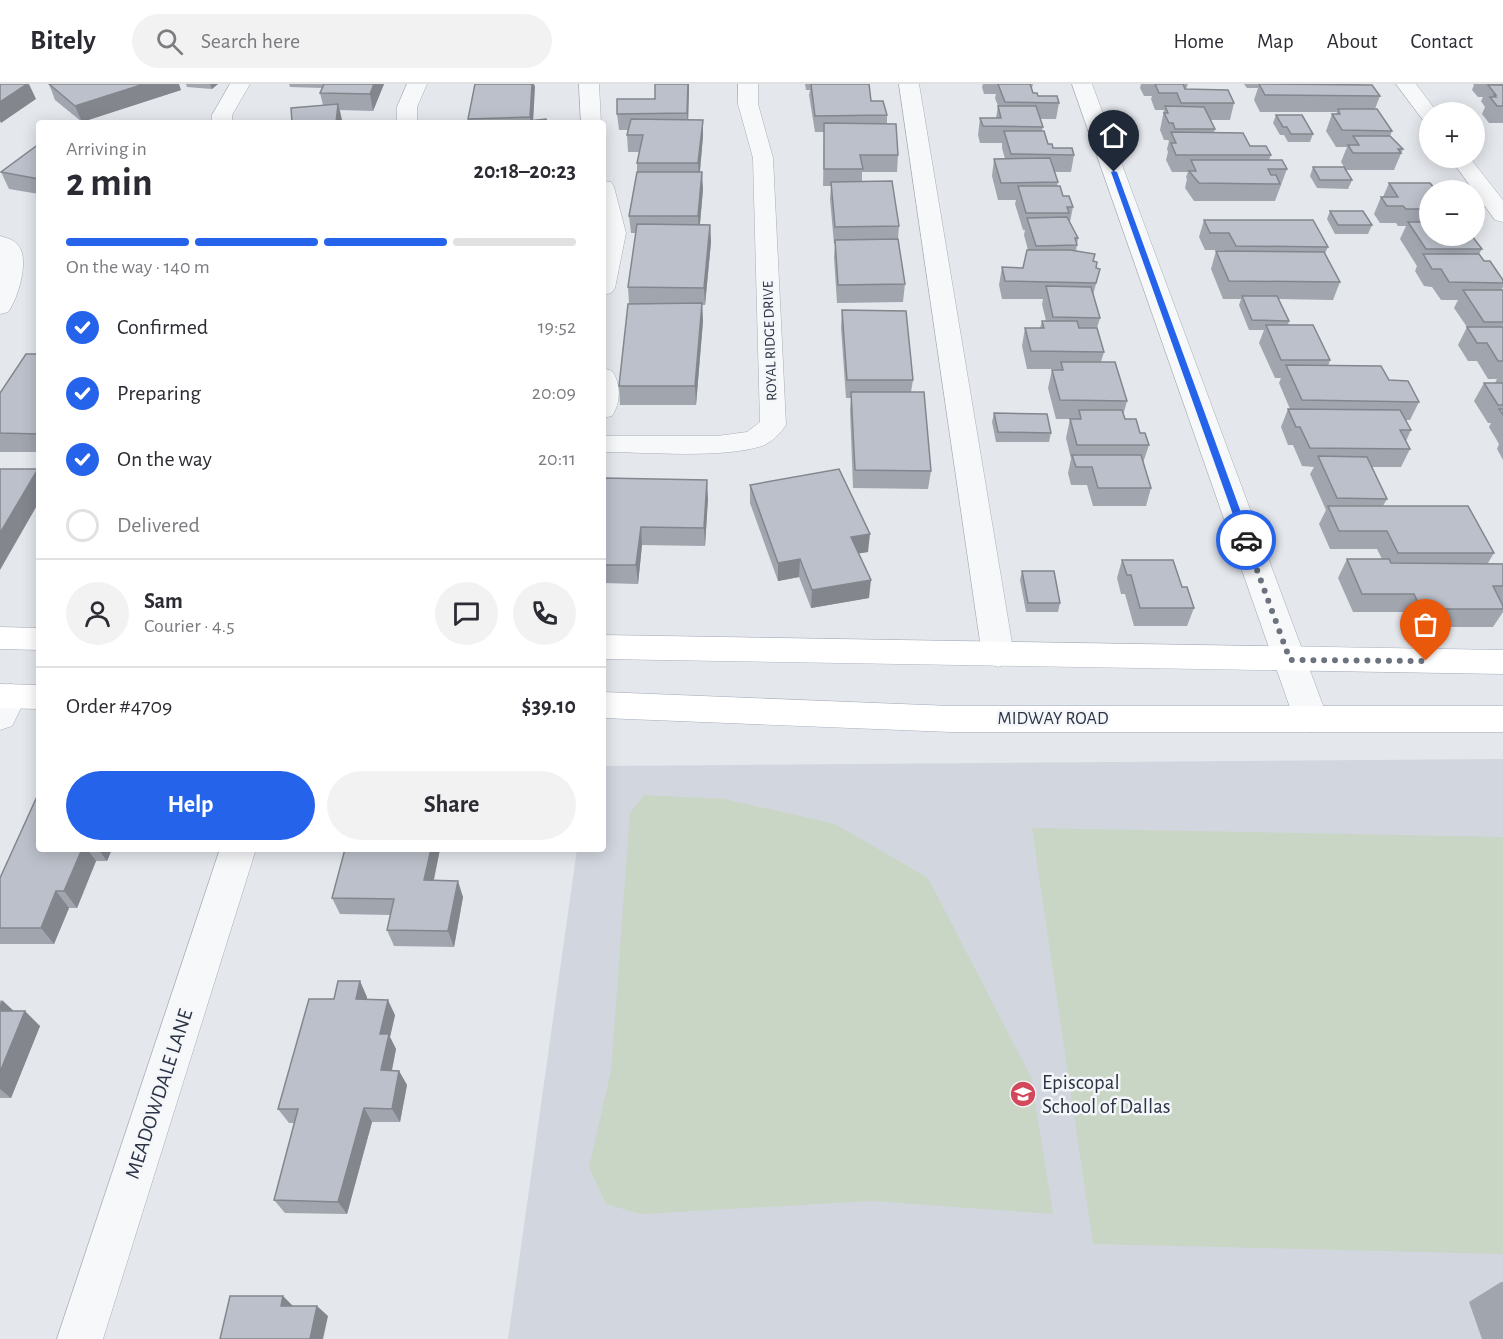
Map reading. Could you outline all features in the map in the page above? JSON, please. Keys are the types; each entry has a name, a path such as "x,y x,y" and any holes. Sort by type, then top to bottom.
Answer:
{"main road":[{"path":"0,638 36,639"},
{"path":"606,647 1503,662"},
{"name":"MIDWAY ROAD","path":"606,705 951,719 1503,719"}],"street":[{"path":"222,120 222,115 240,84"},
{"path":"407,120 407,106 417,84"},
{"path":"589,84 591,120"},
{"name":"ROYAL RIDGE DRIVE","path":"606,444 717,444 755,439 773,425 763,158 748,104 748,84"},
{"path":"909,84 998,655"},
{"path":"1082,84 1311,719"},
{"path":"1406,84 1420,102"},
{"path":"1468,168 1503,215"},
{"path":"606,198 615,233 606,274"},
{"path":"0,243 9,248 12,270 6,297 0,307"},
{"name":"MEADOWDALE LANE","path":"80,1339 237,852"}],"shaded area":[{"name":"Episcopal School of Dallas","path":"1503,759 1503,1339 508,1339 577,852 606,852 606,766"}],"green space":[{"path":"644,795 724,799 835,824 928,878 1031,1077 1053,1214 872,1201 641,1214 606,1204 589,1167 611,1071 630,813"},
{"path":"1032,828 1503,837 1503,1254 1093,1244"}],"building":[{"path":"0,84 27,84 0,102"},
{"path":"49,84 144,84 75,106"},
{"path":"324,84 374,84 370,94 320,93"},
{"path":"475,84 532,84 530,117 468,119"},
{"path":"655,84 688,84 687,113 617,114 617,99 655,99"},
{"path":"811,84 869,84 871,101 883,101 887,115 815,116"},
{"path":"998,84 1030,84 1033,93 1037,93 1038,96 1057,96 1059,103 1005,102"},
{"path":"1155,84 1183,84 1185,89 1228,90 1234,103 1181,103 1177,93 1159,93"},
{"path":"1259,84 1372,85 1380,96 1265,95"},
{"path":"1488,85 1503,85 1503,106 1497,106 1490,97 1496,97 1494,95 1496,95"},
{"path":"338,104 336,120 292,120 291,108"},
{"path":"998,106 1036,106 1043,127 983,126 980,118 1001,118"},
{"path":"1165,106 1204,107 1215,129 1175,129 1164,113 1168,113"},
{"path":"1338,109 1377,109 1392,131 1342,130 1332,114 1340,114"},
{"path":"1276,115 1302,115 1313,134 1291,134 1287,127 1283,127"},
{"path":"631,119 703,120 698,163 637,163 643,135 627,135"},
{"path":"824,123 896,124 898,155 860,155 863,169 824,169"},
{"path":"1004,131 1044,131 1048,144 1052,144 1053,148 1072,148 1074,155 1011,154"},
{"path":"1171,132 1243,133 1250,146 1266,146 1271,155 1176,155 1171,143 1176,143"},
{"path":"1353,136 1390,136 1403,149 1398,149 1401,153 1353,153 1348,145 1359,145"},
{"path":"36,146 36,178 1,172"},
{"path":"1050,158 1058,182 1001,183 994,159"},
{"path":"1191,160 1282,160 1287,169 1268,169 1271,175 1276,175 1280,184 1199,183 1189,171 1196,171"},
{"path":"1313,167 1344,167 1352,180 1320,180"},
{"path":"637,172 702,172 698,216 629,216"},
{"path":"892,181 899,226 835,227 831,182"},
{"path":"1389,183 1419,183 1419,209 1387,206 1381,197 1398,197"},
{"path":"1018,186 1060,186 1063,196 1069,196 1073,207 1067,207 1069,213 1026,213"},
{"path":"1330,211 1363,211 1372,225 1338,225"},
{"path":"1067,217 1078,238 1075,238 1077,245 1036,246 1027,218"},
{"path":"1204,220 1313,220 1328,247 1236,246 1229,233 1210,233"},
{"path":"1408,222 1419,222 1419,238"},
{"path":"637,224 710,225 704,288 628,287"},
{"path":"898,239 905,284 838,285 835,240"},
{"path":"1424,246 1480,246 1482,249 1426,249"},
{"path":"1027,250 1070,250 1095,254 1093,261 1097,262 1096,268 1100,269 1096,283 1005,281 1002,267 1023,268"},
{"path":"1216,251 1324,252 1340,282 1229,281"},
{"path":"1423,254 1479,254 1484,261 1490,261 1503,283 1449,282 1441,269 1432,269"},
{"path":"1046,286 1091,287 1100,318 1053,317"},
{"path":"1463,290 1503,290 1503,322 1484,322"},
{"path":"1242,296 1277,296 1289,321 1252,320"},
{"path":"702,303 695,386 619,386 628,304"},
{"path":"842,310 906,311 913,380 847,380"},
{"path":"1042,321 1077,321 1079,328 1097,328 1104,352 1031,351 1025,328 1044,328"},
{"path":"1266,325 1313,325 1330,360 1281,360"},
{"path":"1467,327 1503,327 1503,361 1498,361 1487,343 1477,343"},
{"path":"26,354 36,354 36,434 0,433 0,393"},
{"path":"1061,362 1115,362 1127,401 1060,400 1052,370 1063,370"},
{"path":"1286,365 1381,366 1389,380 1408,381 1419,402 1302,400"},
{"path":"1484,383 1503,383 1503,405 1498,405"},
{"path":"851,392 924,392 931,471 855,470"},
{"path":"1288,409 1400,410 1411,430 1400,430 1410,449 1310,448 1300,427 1296,427"},
{"path":"1079,410 1122,410 1125,419 1136,419 1140,433 1145,433 1149,445 1077,445 1070,419 1081,419"},
{"path":"994,413 1047,414 1051,433 998,432"},
{"path":"1072,455 1141,455 1151,488 1098,488 1092,467 1076,467"},
{"path":"1318,456 1367,457 1387,499 1337,498"},
{"path":"0,469 36,469 36,472 0,533"},
{"path":"839,469 870,534 851,537 871,580 812,590 800,559 778,563 750,485"},
{"path":"606,478 707,480 704,528 641,527 636,565 606,565"},
{"path":"1328,506 1468,506 1494,553 1398,553 1387,531 1339,531"},
{"path":"1347,559 1389,559 1391,563 1503,564 1503,586 1493,586 1503,609 1421,609 1414,594 1362,594"},
{"path":"1122,560 1173,560 1182,587 1187,587 1194,608 1140,608 1131,575 1127,575"},
{"path":"1022,571 1054,571 1060,603 1028,603"},
{"path":"36,799 36,852 81,852 64,891 56,891 41,928 0,928 0,878"},
{"path":"344,852 430,852 424,880 458,881 448,931 387,930 394,899 332,898"},
{"path":"338,981 360,981 356,999 388,1000 380,1034 389,1034 381,1070 399,1071 392,1109 364,1108 338,1202 274,1200 298,1109 278,1109 309,999 334,999"},
{"path":"0,1011 25,1011 0,1072"},
{"path":"230,1296 283,1296 281,1306 317,1306 310,1339 220,1339"}],"way so far":[{"path":"1246,540 1290,660 1426,661"}],"place":[{"name":"Episcopal School of Dallas","path":"1023,1094"}],"route":[{"path":"1114,172 1246,540"}]}
